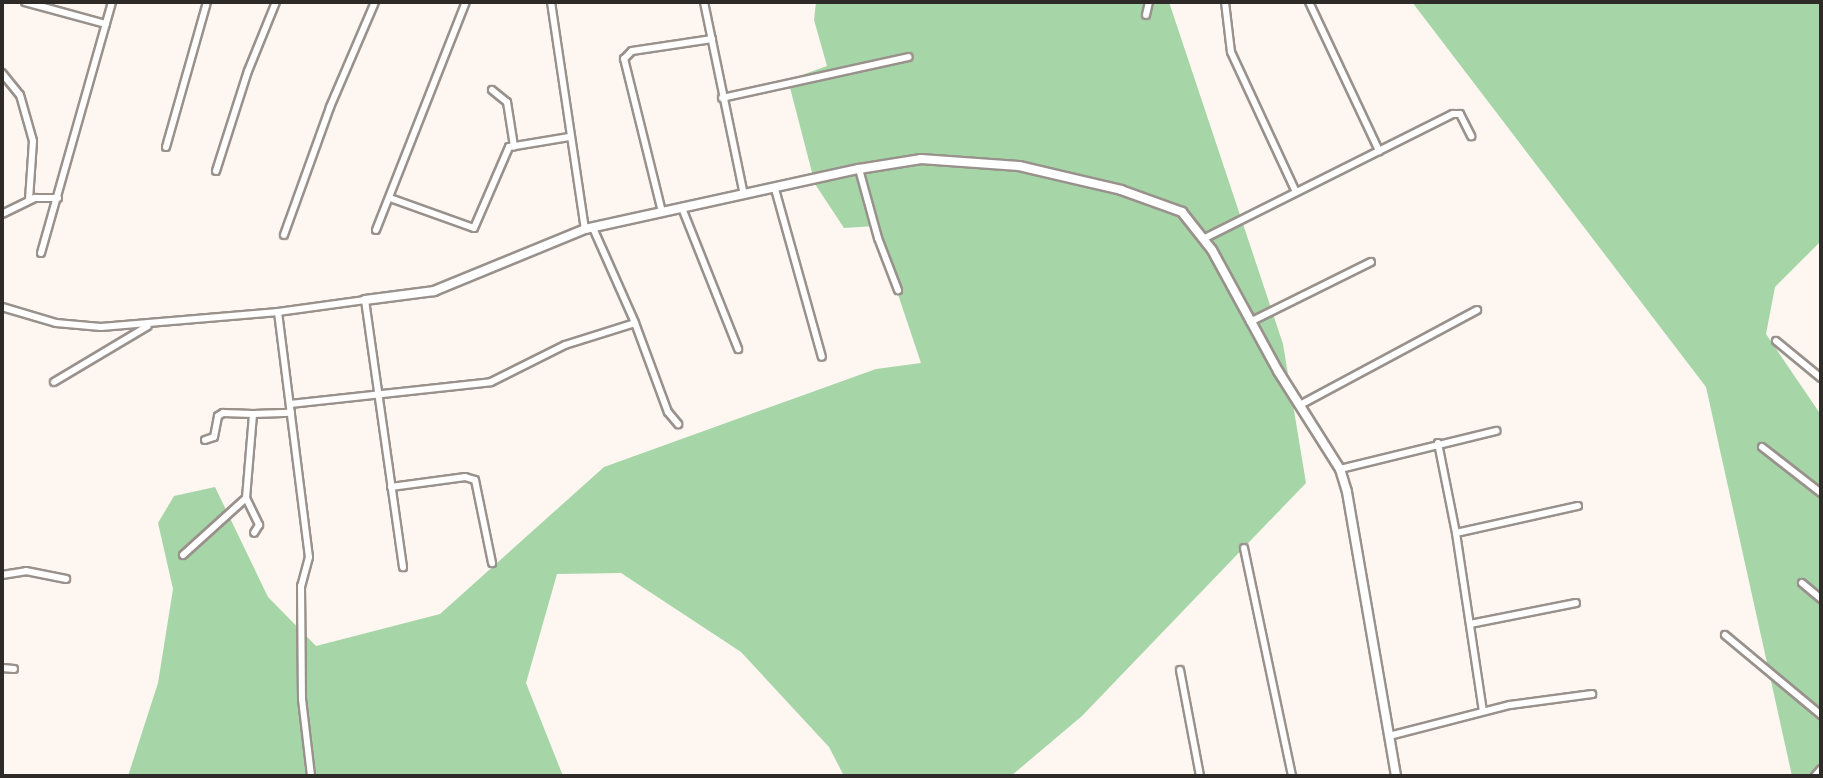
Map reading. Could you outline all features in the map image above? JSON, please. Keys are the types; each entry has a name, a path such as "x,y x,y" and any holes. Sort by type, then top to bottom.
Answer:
{"street":[{"path":"25,2 106,24"},
{"path":"41,253 112,2"},
{"path":"166,147 207,2"},
{"path":"216,171 248,71 276,2"},
{"path":"284,235 330,107 375,2"},
{"path":"376,230 466,2"},
{"path":"551,2 569,137 589,228 635,323 668,412 678,424"},
{"path":"704,2 744,195"},
{"path":"1146,15 1149,2"},
{"path":"1225,2 1231,52 1296,192"},
{"path":"1309,2 1379,151"},
{"path":"662,212 624,59 632,51 712,39"},
{"path":"722,98 909,57"},
{"path":"2,73 20,95 33,141 29,200"},
{"path":"492,90 507,102 514,146"},
{"path":"1205,238 1457,113 1471,136"},
{"path":"390,198 474,228 505,151 514,146 569,137"},
{"path":"2,307 81,327 278,312 434,291 589,228 859,169 921,159 1019,166 1156,201 1182,212 1205,238 1250,322 1340,469 1347,492 1396,776"},
{"path":"859,169 878,238 898,290"},
{"path":"775,189 795,248 822,357"},
{"path":"2,214 29,200 58,198"},
{"path":"682,208 738,349"},
{"path":"1250,322 1371,262"},
{"path":"365,300 403,567"},
{"path":"1300,405 1477,310"},
{"path":"278,312 309,557 301,586 302,699 311,776"},
{"path":"290,404 491,382 565,345 635,323"},
{"path":"54,382 151,324"},
{"path":"1776,341 1821,378"},
{"path":"205,440 214,437 218,416 223,413 291,413"},
{"path":"253,414 246,498 259,525 254,533"},
{"path":"1340,469 1496,431"},
{"path":"1438,443 1456,533 1483,711"},
{"path":"1762,447 1821,493"},
{"path":"391,487 465,477 475,480 492,563"},
{"path":"183,555 246,498"},
{"path":"1456,533 1578,506"},
{"path":"1244,548 1292,776"},
{"path":"2,575 26,571 66,579"},
{"path":"1802,583 1821,599"},
{"path":"1470,624 1576,603"},
{"path":"1725,635 1821,715"},
{"path":"2,668 14,669"},
{"path":"1180,670 1200,776"},
{"path":"1389,736 1483,711 1592,694"},
{"path":"1815,776 1821,769"}],"green space":[{"path":"816,2 1169,2 1283,344 1306,483 1082,716 1011,776 844,776 829,747 741,652 621,573 557,574 526,683 563,776 128,776 158,683 173,589 158,523 174,496 215,487 268,597 316,646 440,614 604,467 876,369 921,363 875,226 844,228 815,184 788,80 827,66 814,20"},
{"path":"1412,2 1821,2 1821,241 1775,287 1766,334 1821,415 1821,776 1792,776 1706,387"}]}
